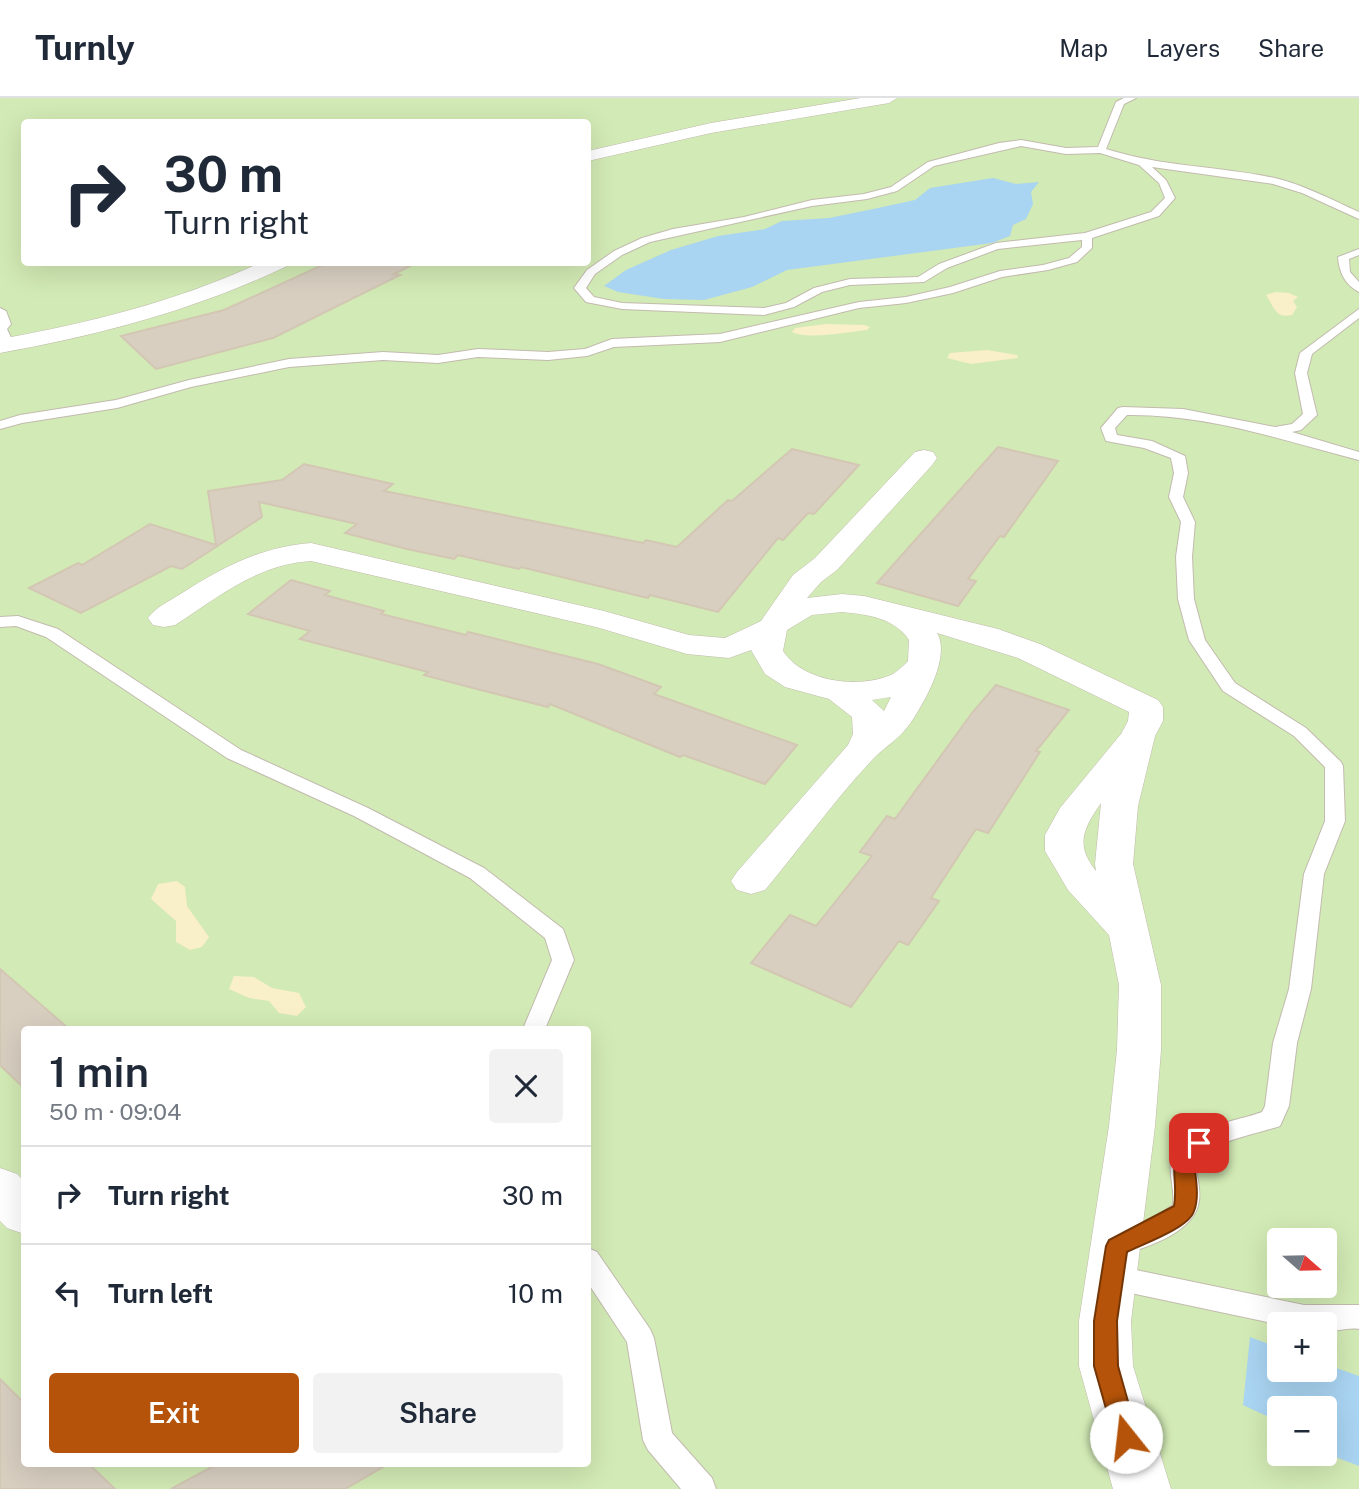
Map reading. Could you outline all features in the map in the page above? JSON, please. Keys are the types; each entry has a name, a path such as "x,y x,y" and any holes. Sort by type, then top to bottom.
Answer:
{"street":[{"path":"591,155 720,126 889,98"},
{"path":"2,337 100,327 190,301 271,266"},
{"path":"802,683 774,663 767,652 766,640 800,583 810,573 826,564 924,458"},
{"path":"164,618 250,564 282,553 311,552 604,620 687,644 729,648 805,607 822,604 871,607 987,636 1051,661 1146,707 1148,718 1138,736 1088,796 1065,831 1062,842 1069,862 1129,932"},
{"path":"826,564 822,574 827,586 914,626 923,637 927,649 901,716 881,739 864,748"},
{"path":"687,644 702,654 841,692 864,692 905,681 922,666 954,647 1011,646"},
{"path":"751,881 864,748 870,734 869,714 841,692"},
{"path":"1138,736 1119,807 1114,864 1140,985 1139,1050 1115,1262 1105,1321 1106,1366 1142,1489"},
{"path":"0,1188 21,1210"}],"lane":[{"path":"1101,150 1119,102 1132,98"},
{"path":"1142,163 1163,182 1170,198 1154,214 1087,236 996,246 954,261 920,280 850,282 818,290 790,305 764,312 622,306 590,300 580,288 591,272 618,253 646,240 812,203 864,197 894,189 931,164 999,145 1021,143 1066,151 1101,150 1142,163 1274,181 1305,191 1359,216"},
{"path":"0,425 20,419 117,404 189,384 289,363 383,356 438,359 478,353 548,356 587,352 612,343 720,338 859,305 918,298 1000,274 1044,268 1073,260 1087,248 1087,236"},
{"path":"1359,252 1343,257 1345,274 1359,289"},
{"path":"0,311 5,324 2,337"},
{"path":"1276,432 1296,427 1310,415 1301,373 1306,353 1359,312"},
{"path":"1115,1262 1184,1211 1184,1160 1187,1151 1199,1143 1271,1119 1277,1106 1285,1043 1300,989 1314,874 1335,821 1335,780 1334,766 1300,732 1229,687 1197,640 1186,599 1184,557 1188,522 1176,497 1181,473 1178,457 1147,444 1111,438 1108,428 1123,411 1150,409 1276,432 1359,456"},
{"path":"0,622 18,621 52,633 234,754 361,812 477,873 555,934 563,960 535,1026"},
{"path":"1115,1262 1304,1317 1359,1317"},
{"path":"591,1264 640,1338 658,1440 701,1489"}],"green space":[{"path":"0,98 1359,98 1359,1489 0,1489"}],"sand":[{"path":"1275,292 1298,297 1293,301 1297,307 1292,315 1279,314 1274,308 1266,295"},
{"path":"826,324 870,327 867,330 828,335 792,332 795,328"},
{"path":"987,350 1017,355 1018,358 971,364 947,358 950,353"},
{"path":"177,881 185,887 187,906 209,937 202,947 190,950 176,942 176,921 151,899 158,884"},
{"path":"234,976 254,977 272,988 299,993 306,1007 297,1016 279,1013 269,1001 249,998 229,989"}],"water":[{"path":"993,178 1016,184 1039,182 1031,192 1033,204 1026,219 1013,225 1010,236 992,243 787,270 752,287 704,300 664,299 618,292 604,286 626,270 671,250 718,236 765,229 782,221 829,218 878,208 915,200 930,188"},
{"path":"1250,1337 1267,1343 1267,1382 1337,1382 1337,1368 1359,1376 1359,1466 1337,1458 1337,1396 1267,1396 1267,1416 1243,1405"}],"building":[{"path":"320,266 410,266 394,274 400,275 273,338 156,369 121,336 224,310"},
{"path":"998,447 1058,461 1004,537 1000,536 968,579 976,581 958,606 877,583"},
{"path":"792,449 859,465 814,514 808,513 783,540 778,538 718,612 521,567 519,569 458,555 454,559 407,549 345,533 357,524 259,502 262,517 182,569 171,566 81,613 29,588 78,563 82,565 150,524 216,545 208,491 282,480 304,464 393,484 384,491 643,543 646,540 677,547 728,500 732,501"},
{"path":"291,580 330,591 325,595 384,611 381,614 598,664 661,687 654,694 797,745 765,784 683,755 680,757 550,704 548,707 473,688 424,675 428,672 300,639 310,631 248,614"},
{"path":"996,685 1069,710 1036,751 1040,752 988,833 976,829 931,898 939,901 908,945 899,941 851,1007 751,963 790,915 816,926 872,856 860,852 887,816 895,819 972,713"},
{"path":"0,969 66,1026 21,1026 21,1085 0,1065"},
{"path":"0,1379 21,1400 21,1467 92,1467 115,1489 0,1489"},
{"path":"212,1467 383,1467 345,1489 171,1489"}],"route":[{"path":"1126,1437 1106,1366 1105,1321 1117,1246 1175,1219 1184,1211 1184,1160 1187,1151 1199,1143"}]}
